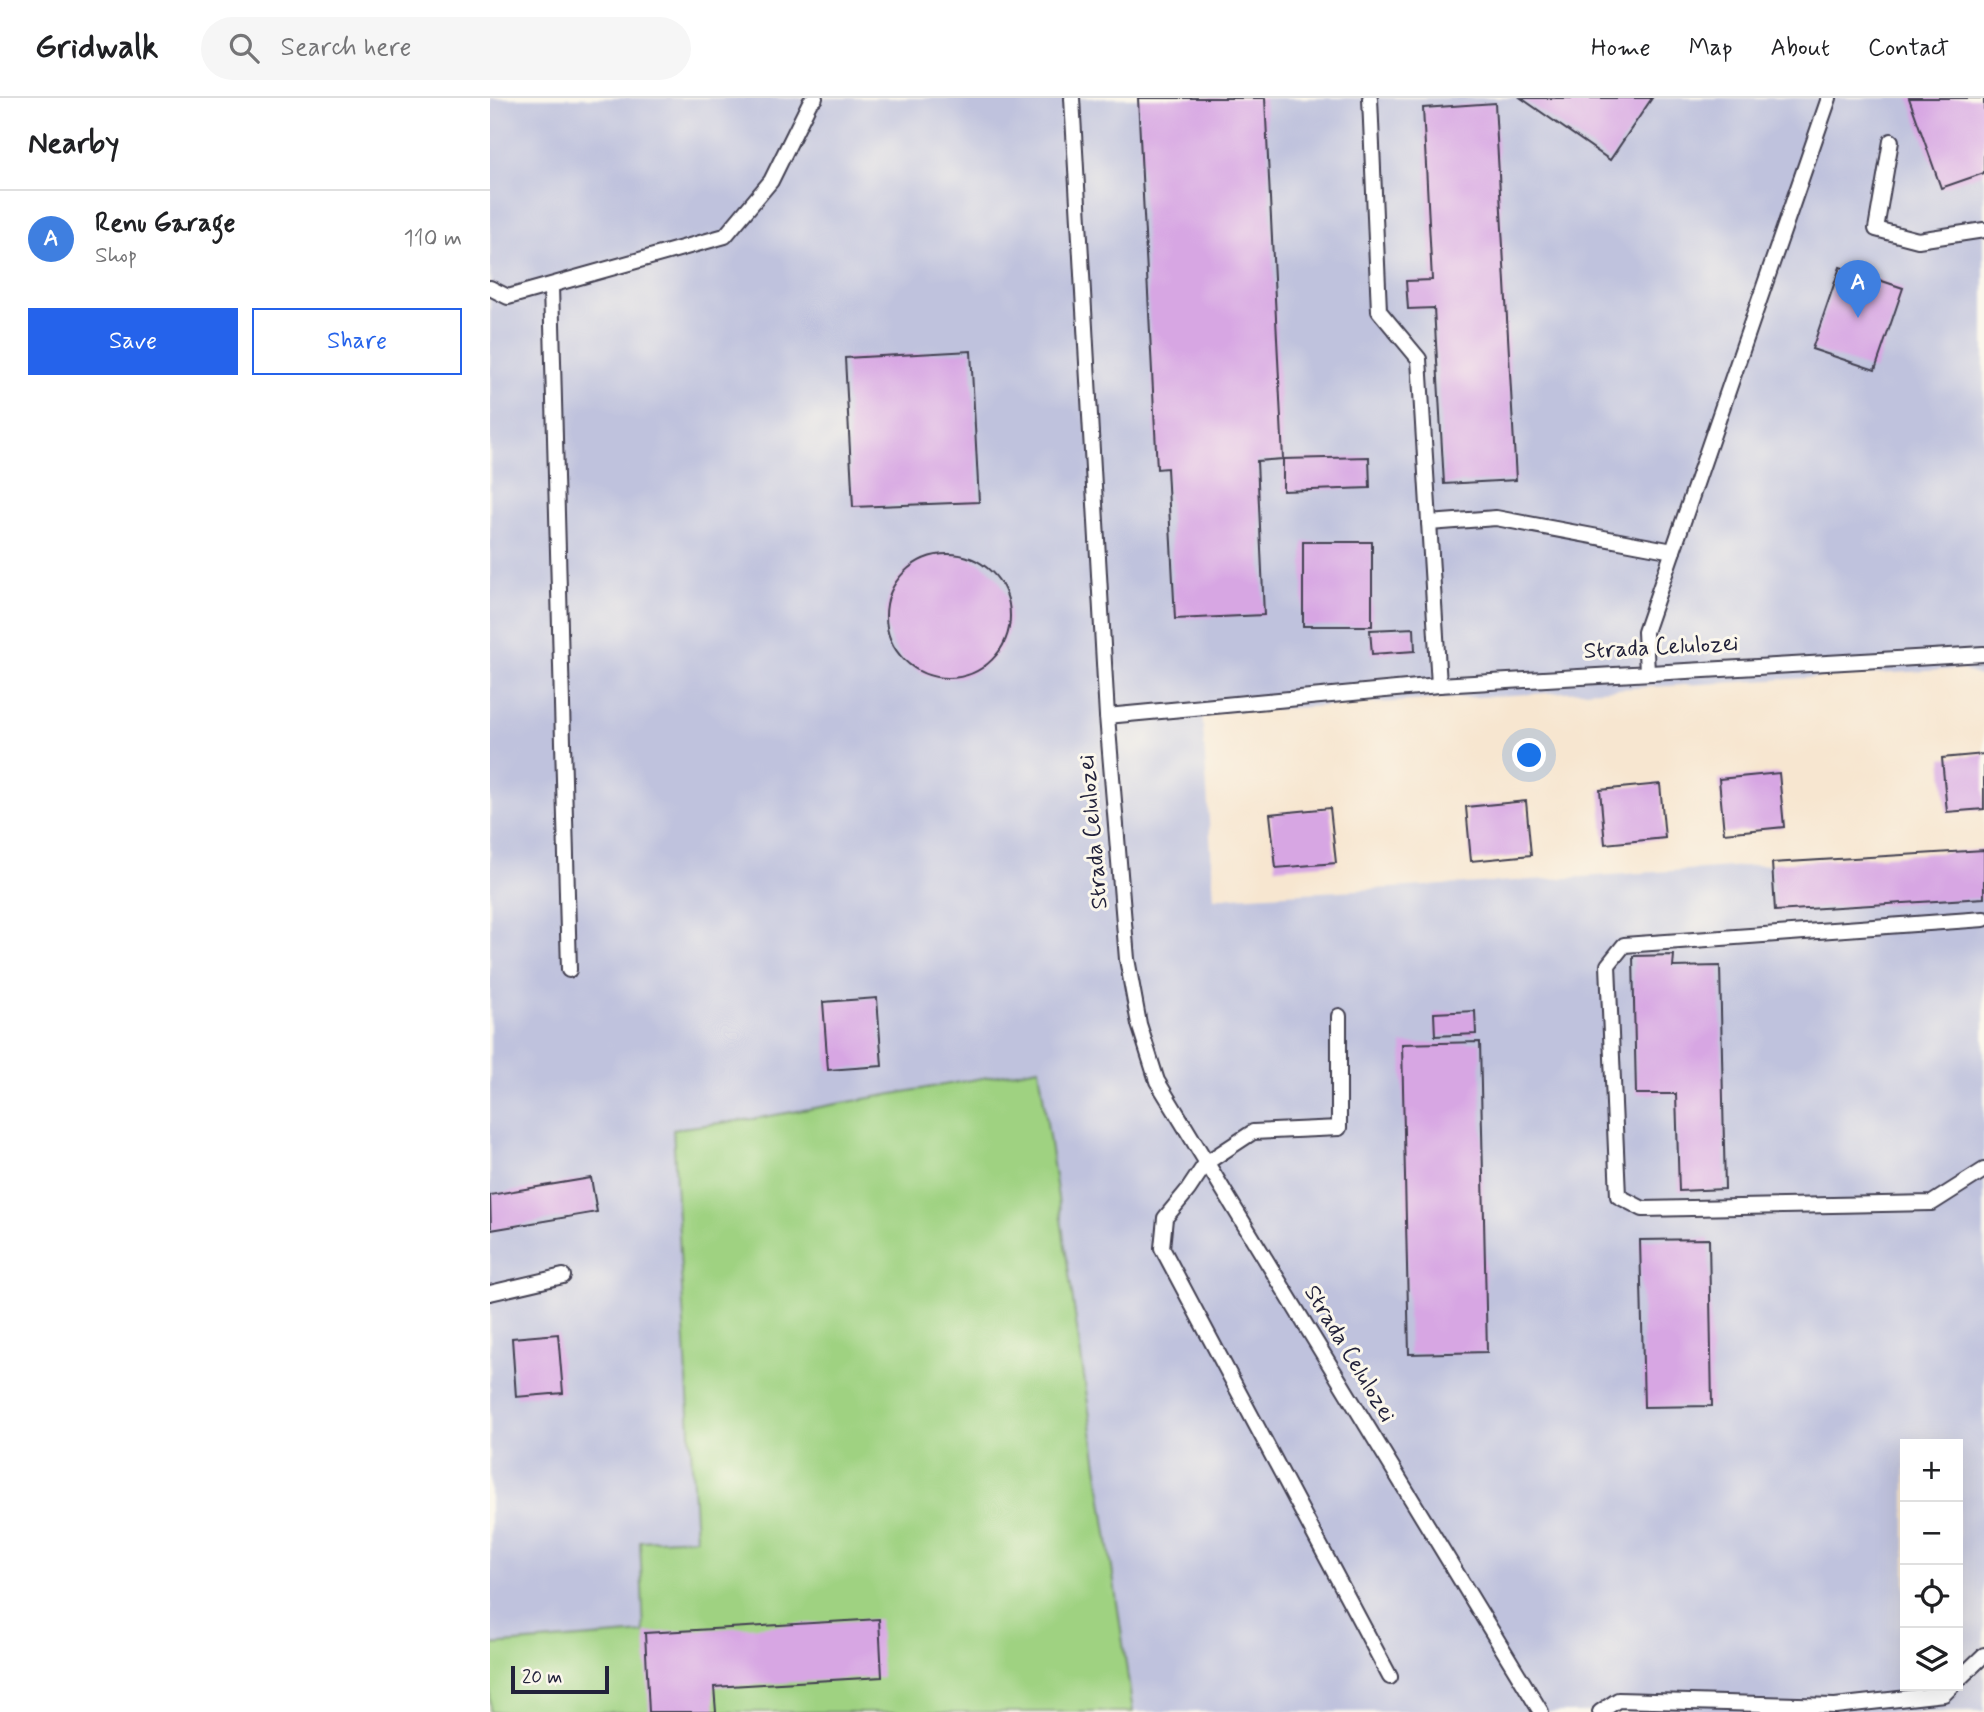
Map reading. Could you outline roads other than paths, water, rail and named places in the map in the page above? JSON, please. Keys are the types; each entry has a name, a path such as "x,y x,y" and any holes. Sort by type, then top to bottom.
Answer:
{"lane":[{"path":"490,288 508,297 725,236 771,181 810,102 815,98"},
{"path":"1072,98 1107,716"},
{"path":"1370,98 1379,311 1419,359 1439,685"},
{"path":"1647,671 1645,632 1829,98"},
{"path":"1891,141 1876,229 1918,240 1984,230"},
{"path":"551,286 569,970"},
{"path":"1429,523 1496,518 1673,551"},
{"name":"Strada Celulozei","path":"1541,1712 1157,1081 1139,1024 1127,959 1107,716 1439,685 1647,671 1984,654"},
{"path":"1984,919 1624,945 1608,965 1618,1196 1643,1209 1932,1203 1984,1170"},
{"path":"1339,1016 1339,1128 1254,1132 1206,1163 1165,1218 1162,1248 1390,1677"},
{"path":"490,1293 563,1276"},
{"path":"1963,1676 1984,1656"},
{"path":"1600,1712 1618,1700 1835,1706 1944,1694 1947,1691"}],"place":[{"name":"Renu Garage","path":"1858,318"}]}
